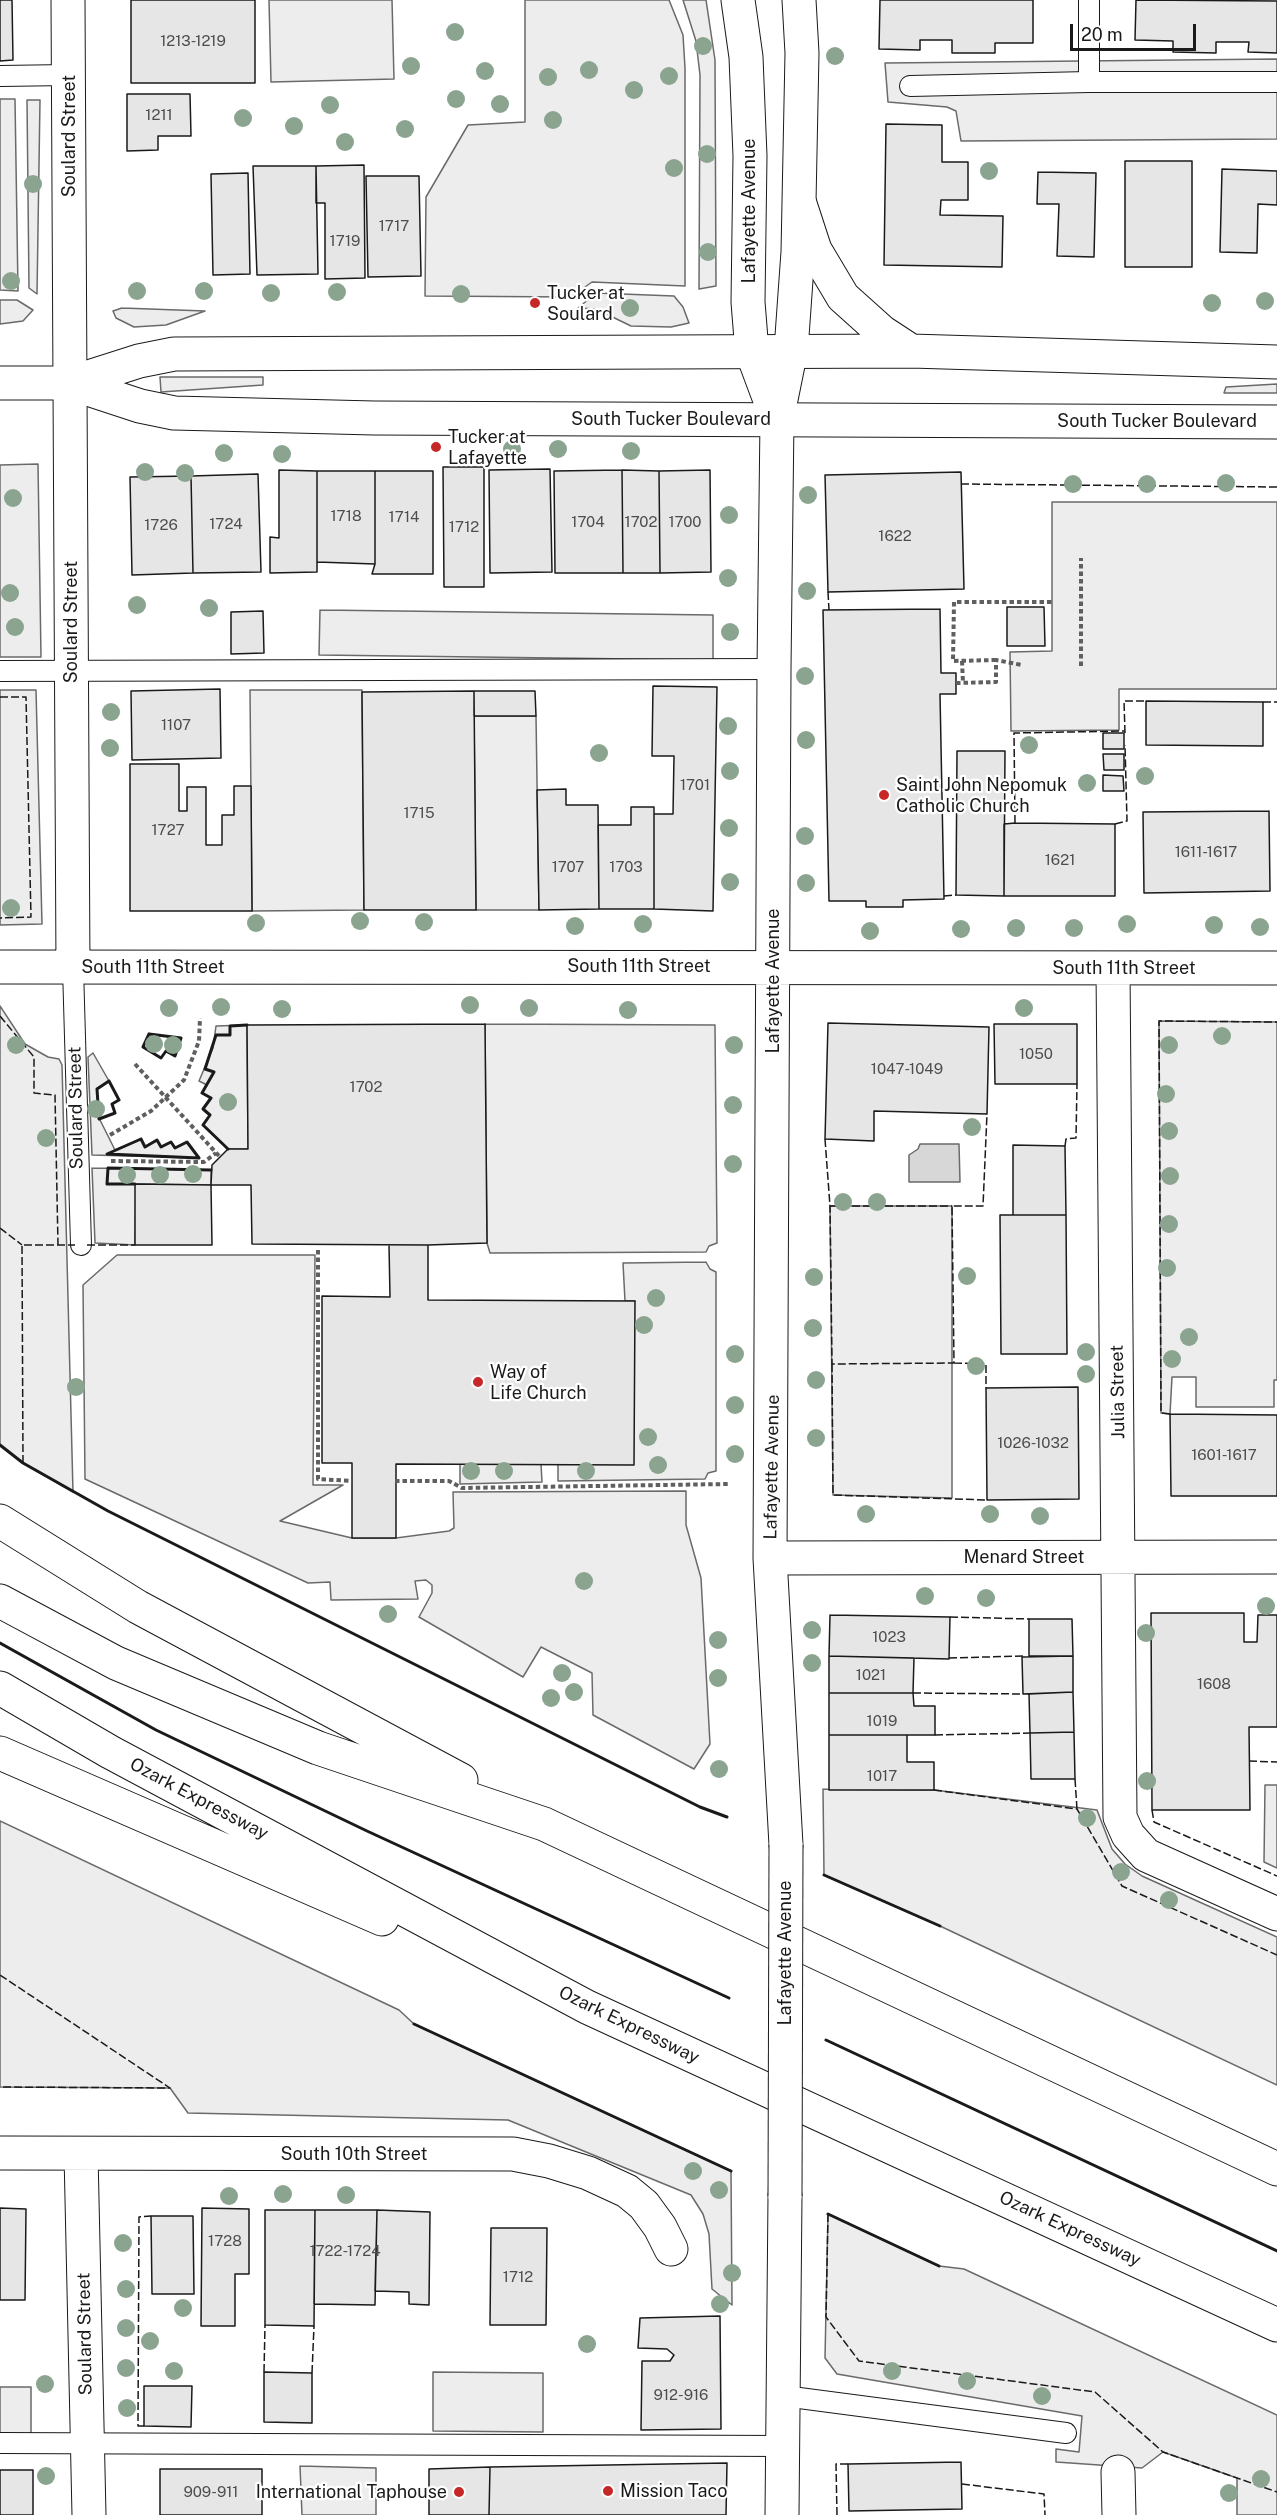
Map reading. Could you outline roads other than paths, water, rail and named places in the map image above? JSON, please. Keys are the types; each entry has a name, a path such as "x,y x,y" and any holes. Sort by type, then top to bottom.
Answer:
{"main road":[{"name":"Soulard Street","path":"68,0 73,968"},
{"name":"Lafayette Avenue","path":"738,0 747,57 750,156 748,302 752,352 777,419"},
{"name":"Lafayette Avenue","path":"782,2515 786,1845 770,1558 774,669 777,419 791,351 800,204 802,52 799,0"},
{"path":"800,204 815,249 843,297 882,332 910,351"},
{"name":"South Tucker Boulevard","path":"0,383 70,383 139,361 174,354 910,351 1277,362"},
{"name":"South Tucker Boulevard","path":"70,383 140,406 174,413 374,418 1277,422"},
{"name":"South 11th Street","path":"0,967 1277,968"},
{"name":"Julia Street","path":"1113,968 1120,1817 1128,1835 1146,1855 1277,1914"},
{"path":"0,1521 138,1608 544,1824 1277,2169"},
{"name":"Menard Street","path":"770,1558 1277,1557"},
{"path":"0,1601 116,1664 318,1748 544,1824"},
{"name":"Ozark Expressway","path":"0,1688 110,1752 587,2007 1277,2325"},
{"path":"0,1753 587,2007"},
{"name":"South 10th Street","path":"0,2153 513,2154 559,2164 627,2191 644,2205 660,2227 671,2249"},
{"name":"Soulard Street","path":"81,2154 89,2515"},
{"path":"1118,2472 1119,2515"}],"lane":[{"path":"1089,0 1089,82"},
{"path":"0,76 68,75"},
{"path":"910,86 1089,82 1277,82"},
{"path":"0,671 774,669"},
{"name":"Soulard Street","path":"73,968 81,1245"},
{"path":"784,2396 1066,2433"},
{"path":"0,2443 783,2446"}],"place":[{"name":"Tucker at Soulard","path":"535,303"},
{"name":"Tucker at Lafayette","path":"436,447"},
{"name":"Saint John Nepomuk Catholic Church","path":"884,795"},
{"name":"Way of Life Church","path":"478,1382"},
{"name":"Mission Taco","path":"608,2491"},
{"name":"International Taphouse","path":"459,2492"}]}
